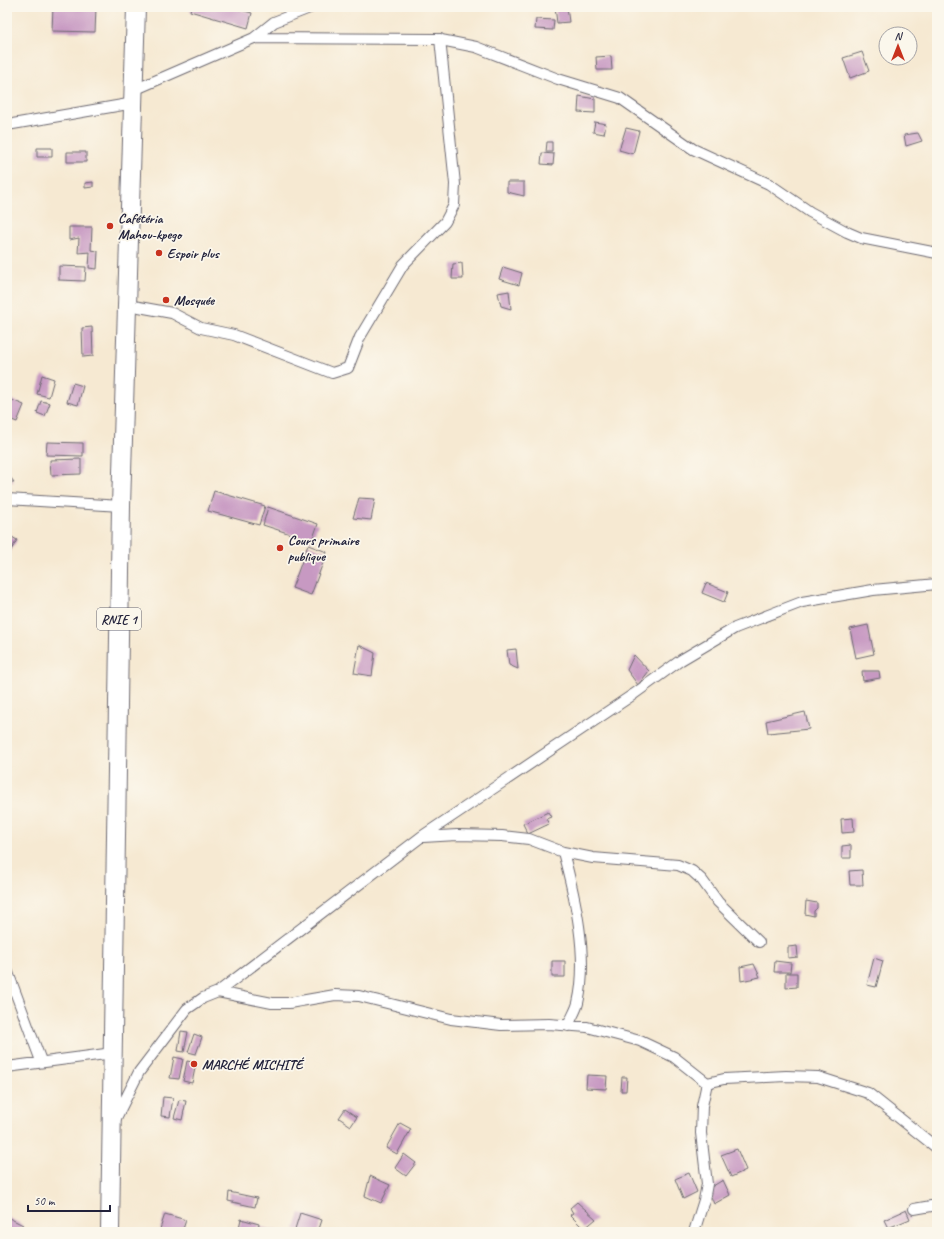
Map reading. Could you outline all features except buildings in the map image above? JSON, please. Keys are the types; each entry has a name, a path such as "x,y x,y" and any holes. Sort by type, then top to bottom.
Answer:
{"highway":[{"name":"RNIE 1","path":"110,1232 111,1129 114,1053 121,506 136,7"}],"street":[{"path":"7,125 134,97 254,38 274,22 312,7"},
{"path":"254,38 265,36 440,40 476,47 558,79 620,98 693,149 769,184 810,212 847,232 861,238 937,253"},
{"path":"128,305 172,312 201,328 234,335 332,373 348,368 360,337 403,265 445,222 454,205 455,184 440,40"},
{"path":"7,499 121,506"},
{"path":"111,1129 139,1072 187,1009 203,998 218,992 421,837 681,660 735,628 802,602 873,590 937,584"},
{"path":"421,837 457,835 502,836 529,839 563,852 593,858 678,866 692,871 702,880 718,902 759,942"},
{"path":"563,852 575,897 580,934 581,984 577,1004 568,1026"},
{"path":"7,970 41,1061"},
{"path":"218,992 272,1003 289,1003 335,995 360,996 451,1019 501,1025 587,1027 640,1041 674,1057 707,1083"},
{"path":"7,1066 114,1053"},
{"path":"707,1083 724,1079 786,1076 818,1077 868,1094 937,1148"},
{"path":"694,1232 704,1200 707,1184 701,1133 702,1106 707,1083"},
{"path":"914,1209 937,1205"}],"place":[{"name":"Cafétéria Mahou-kpego","path":"110,226"},
{"name":"Espoir plus","path":"159,253"},
{"name":"Mosquée","path":"166,300"},
{"name":"Cours primaire publique","path":"280,548"},
{"name":"MARCHÉ MICHITÉ","path":"194,1064"}]}
